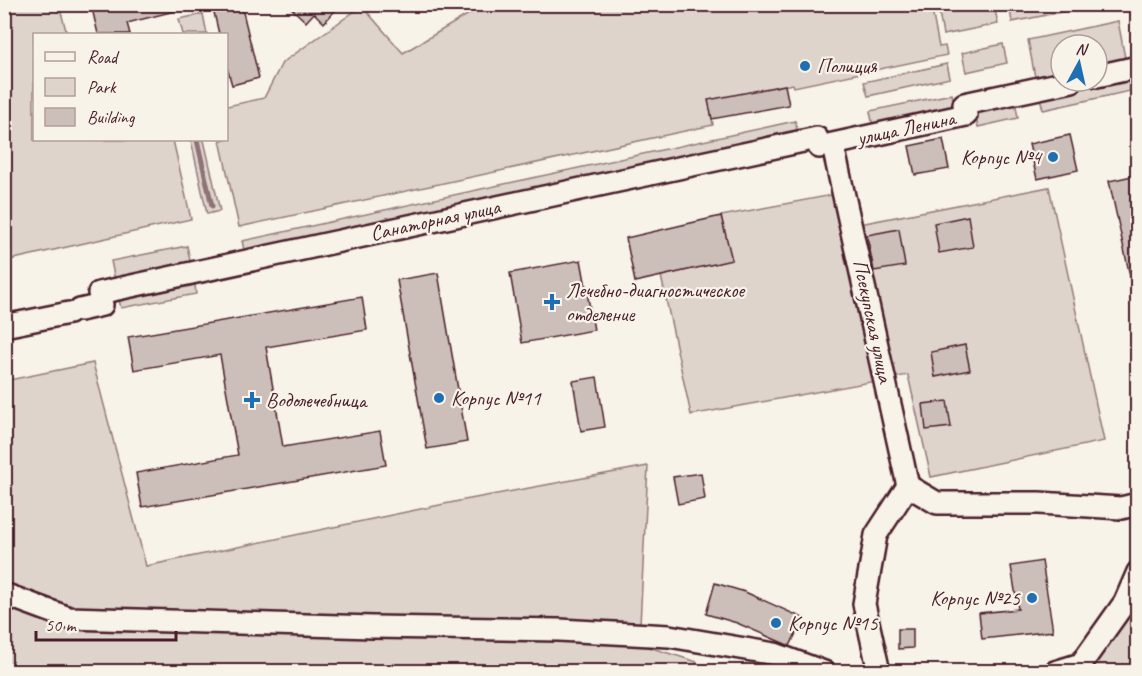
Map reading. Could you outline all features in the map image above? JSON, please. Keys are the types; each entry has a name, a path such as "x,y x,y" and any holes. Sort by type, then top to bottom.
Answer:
{"street":[{"path":"1109,73 1137,67"},
{"name":"улица Ленина","path":"806,140 817,138 819,147 966,115 964,104 1049,86"},
{"name":"Санаторная улица","path":"4,326 102,305 99,293 806,140"},
{"name":"Псекупская улица","path":"835,155 909,486"},
{"path":"879,672 864,604 876,535 909,486 937,503 1039,503 1121,508 1137,504"},
{"path":"1055,672 1079,668 1125,602 1137,572"},
{"path":"4,594 69,618 559,630 669,636 775,654 824,672"}],"green space":[{"path":"978,4 994,5 998,24 943,35 939,12"},
{"path":"1009,4 1096,4 1096,5 1012,22"},
{"path":"4,5 59,5 67,33 33,33 33,141 173,141 191,219 5,261"},
{"path":"484,5 931,5 939,47 945,46 947,55 794,87 793,84 709,100 713,125 239,227 220,141 228,141 228,106 264,98 282,63 362,6 403,53"},
{"path":"203,14 207,33 183,33 179,19"},
{"path":"1118,21 1125,58 1109,61 1109,33 1061,33"},
{"path":"1049,36 1049,74 1035,77 1028,40"},
{"path":"1003,44 1007,63 966,72 962,53"},
{"path":"947,64 950,78 868,96 864,82"},
{"path":"1127,78 1130,91 1043,110 1040,97 1058,93 1109,93 1109,82"},
{"path":"952,94 955,110 873,127 870,111"},
{"path":"1015,100 1018,118 978,127 974,108"},
{"path":"795,121 798,133 245,254 242,241"},
{"path":"191,141 204,141 220,211 207,214"},
{"path":"1049,187 1104,441 931,477 908,375 691,415 661,276 731,260 721,216 832,195 839,228"},
{"path":"187,246 191,265 115,280 111,261"},
{"path":"195,285 196,294 121,308 119,300"},
{"path":"93,363 146,566 459,501 648,466 639,644 697,662 694,671 5,671 4,381"},
{"path":"1137,572 1137,671 1078,672"}],"building":[{"path":"91,4 179,4 179,10 127,23 130,33 98,33"},
{"path":"212,4 241,4 259,78 232,85 228,71 228,33 219,33"},
{"path":"287,4 341,4 324,23 314,13 306,22"},
{"path":"785,85 789,105 712,119 708,100"},
{"name":"Корпус №4","path":"1070,135 1078,170 1037,179 1029,144"},
{"path":"943,139 949,169 915,175 909,146"},
{"path":"1137,175 1137,280 1131,281 1109,181"},
{"path":"721,216 732,260 635,282 626,238"},
{"path":"968,216 973,247 939,253 934,223"},
{"path":"899,229 905,266 874,271 867,235"},
{"name":"Лечебно-диагностическое отделение","path":"581,260 594,330 522,343 510,273"},
{"name":"Корпус №11","path":"438,273 467,442 427,449 397,280"},
{"name":"Водолечебница","path":"362,297 367,330 266,347 283,447 380,431 386,465 142,507 136,473 238,455 220,355 134,370 128,337"},
{"path":"965,345 970,370 935,377 931,352"},
{"path":"597,377 605,427 581,431 573,381"},
{"path":"947,401 951,427 926,430 923,404"},
{"path":"701,473 705,499 678,504 673,477"},
{"name":"Корпус №25","path":"1042,561 1053,631 982,639 979,613 1018,609 1011,566"},
{"path":"715,583 745,592 803,618 790,646 737,623 706,614"},
{"path":"898,629 913,629 913,648 898,649"}],"waterway":[{"path":"197,141 212,206"}],"place":[{"name":"Полиция","path":"805,66"},
{"name":"Корпус №4","path":"1053,157"},
{"name":"Лечебно-диагностическое отделение","path":"552,302"},
{"name":"Корпус №11","path":"439,398"},
{"name":"Водолечебница","path":"252,400"},
{"name":"Корпус №25","path":"1032,598"},
{"name":"Корпус №15","path":"776,623"}]}
